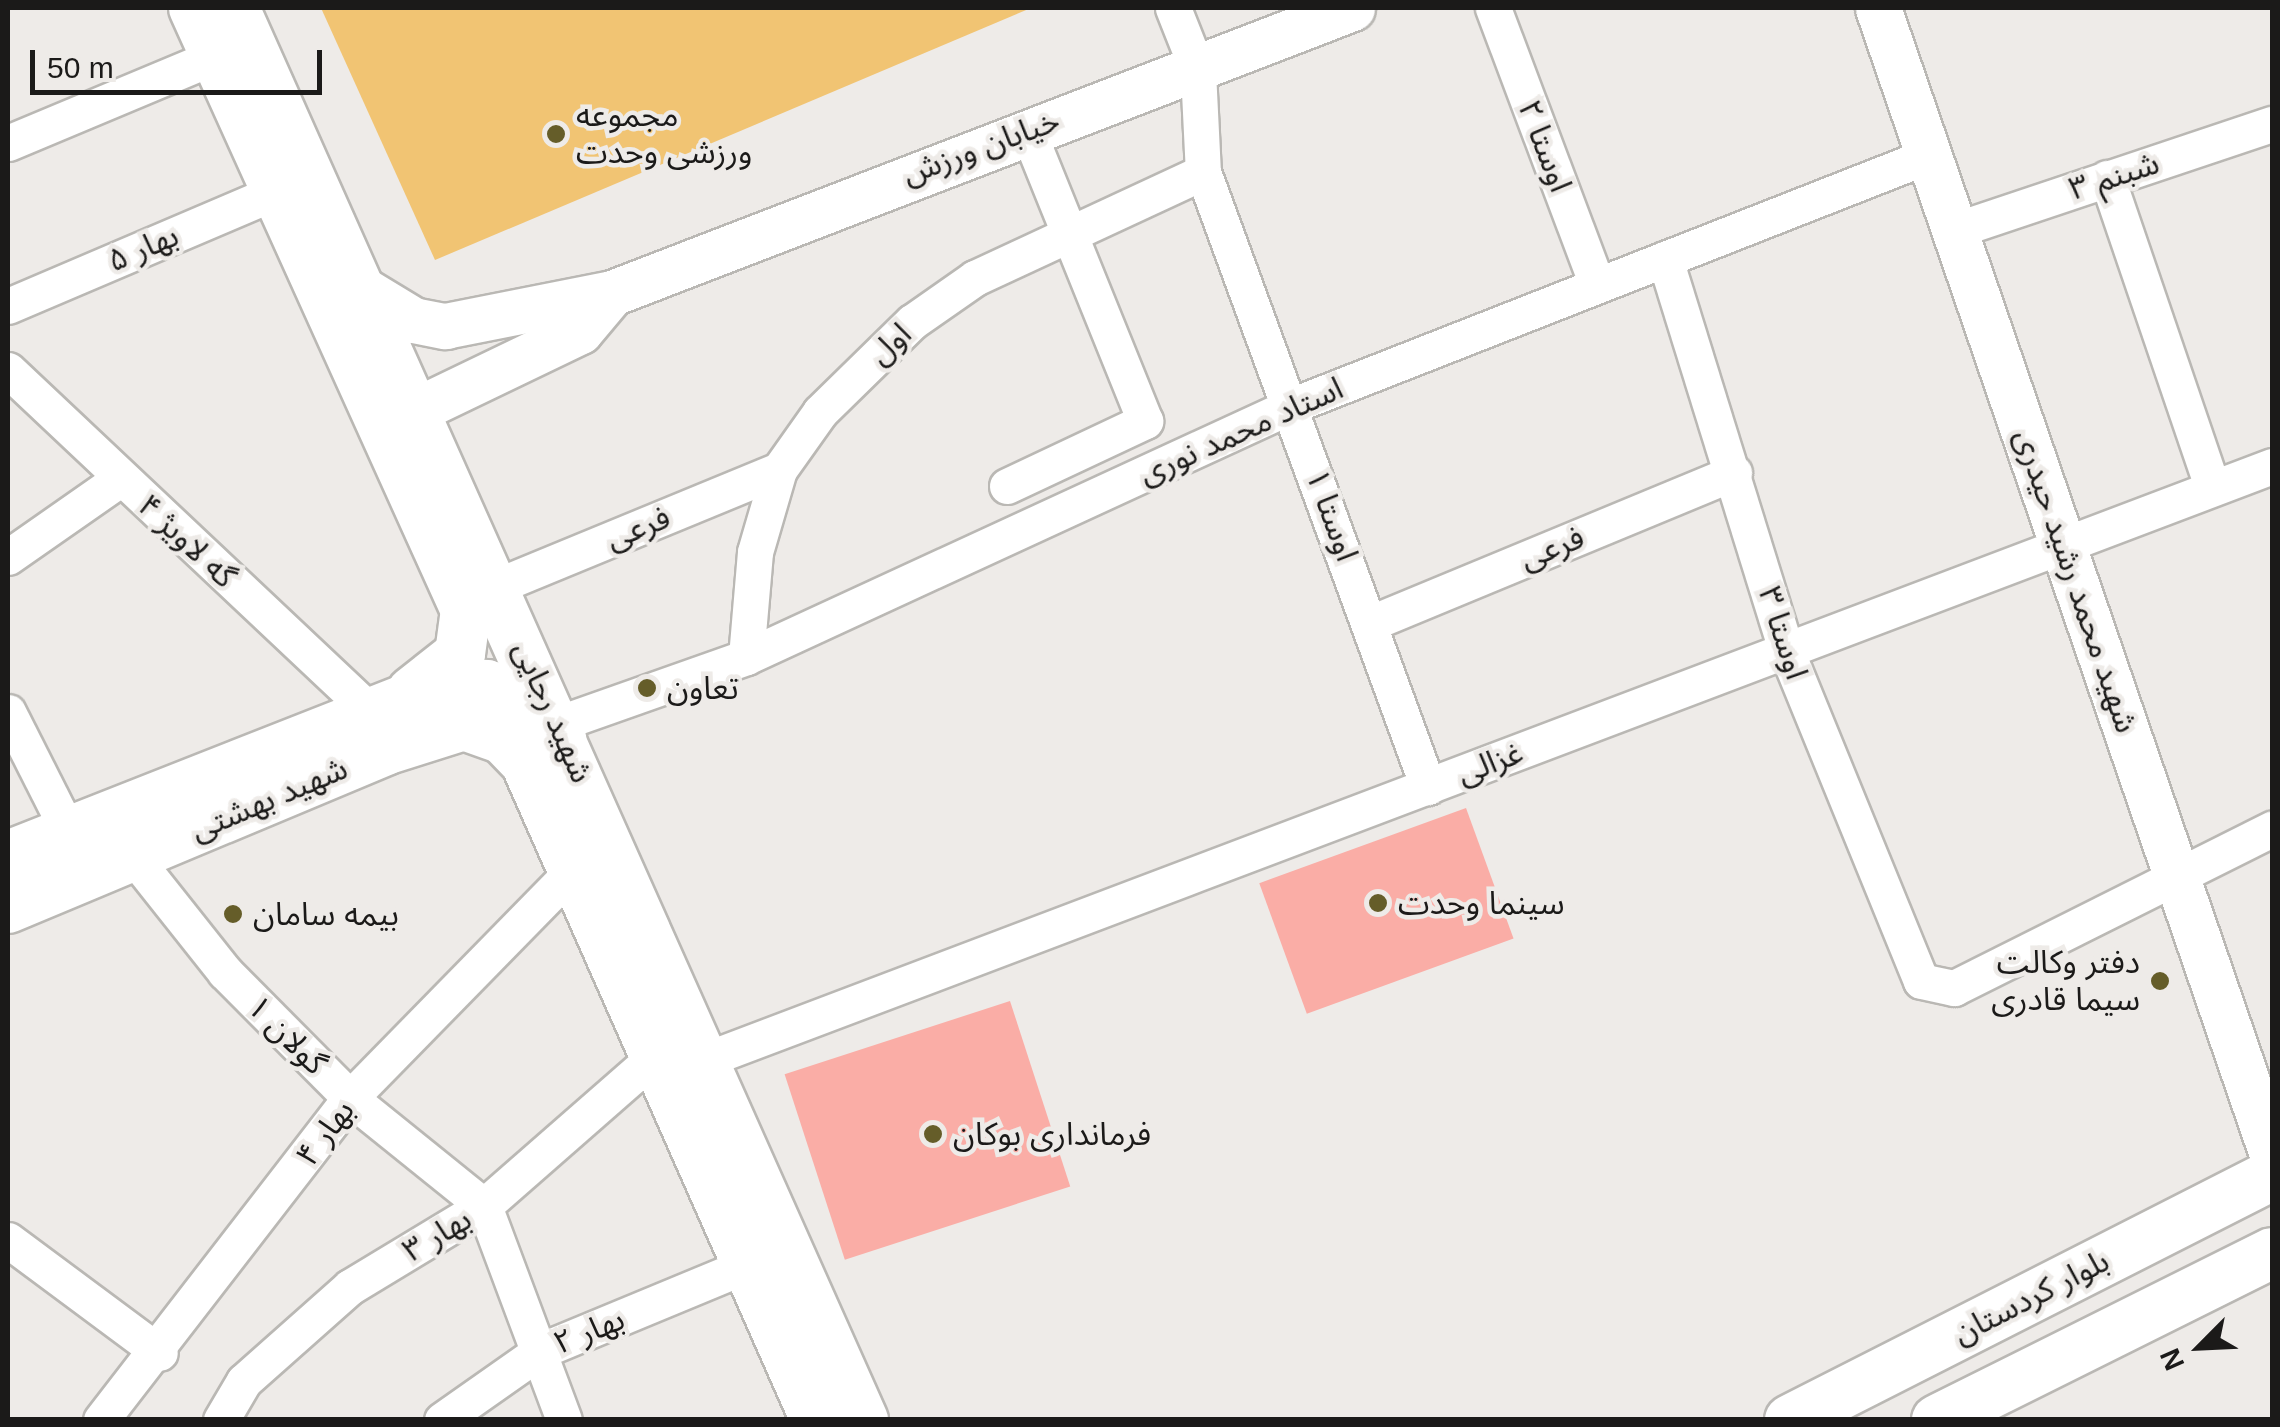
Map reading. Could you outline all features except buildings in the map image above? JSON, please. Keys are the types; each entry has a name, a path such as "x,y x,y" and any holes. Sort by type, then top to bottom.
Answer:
{"main road":[{"name":"شهید رجایی","path":"194,8 278,191 497,586 551,744 683,1056 864,1420"},
{"name":"شهید رجایی","path":"234,8 367,292 466,610 460,654 390,701"},
{"path":"390,701 486,686 531,706 551,744"},
{"name":"شهید بهشتی","path":"8,856 390,701"},
{"name":"شهید بهشتی","path":"8,908 464,724 502,739 551,744"},
{"name":"شهید رجایی","path":"551,744 574,868 683,1056 748,1265 816,1420"},
{"name":"بلوار کردستان","path":"1790,1420 2272,1175"},
{"name":"بلوار کردستان","path":"1937,1420 1999,1405 2272,1253"}],"street":[{"name":"اوستا ۱","path":"1174,8 1198,70 1203,172 1292,405 1428,787"},
{"name":"خیابان ورزش","path":"367,292 413,320 444,326 612,293 1027,129 1198,70 1352,8"},
{"name":"اوستا ۲","path":"1493,8 1596,284"},
{"name":"شهید محمد رشید حیدری","path":"1878,8 2272,1154"},
{"path":"8,143 216,56"},
{"name":"شبنم ۳","path":"1955,230 2272,124"},
{"path":"1007,486 1144,420 1027,129"},
{"name":"استاد محمد نوری","path":"551,744 1292,405 1930,156"},
{"name":"اول","path":"746,657 755,552 778,470 820,412 912,322 1070,228 1203,172"},
{"path":"2108,178 2212,486"},
{"name":"بهار ۵","path":"8,306 278,191"},
{"name":"اوستا ۳","path":"1665,259 1786,650 1921,981 1937,988 2176,874"},
{"name":"خیابان ورزش","path":"404,419 580,331 612,293"},
{"name":"گه لاویژ ۴","path":"8,370 120,479 390,701"},
{"name":"غزالی","path":"683,1056 1428,787 2272,466"},
{"name":"فرعی","path":"497,586 778,470"},
{"name":"فرعی","path":"1371,622 1734,473"},
{"path":"8,557 120,479"},
{"path":"8,712 68,831"},
{"path":"2176,874 2272,829"},
{"name":"گولان ۱","path":"133,856 226,972 350,1098 484,1206"},
{"name":"بهار ۴","path":"101,1420 160,1352 350,1098 574,868"},
{"name":"بهار ۳","path":"220,1420 244,1382 350,1287 484,1206 683,1056"},
{"path":"484,1206 564,1420"},
{"path":"8,1241 160,1352"},
{"name":"بهار ۲","path":"442,1420 540,1351 748,1265"}],"shaded area":[{"name":"مجموعه ورزشی وحدت","path":"321,8 1031,8 435,260"}],"place":[{"name":"مجموعه ورزشی وحدت","path":"556,134"},
{"name":"تعاون","path":"647,688"},
{"name":"سینما وحدت","path":"1378,903"},
{"name":"بیمه سامان","path":"233,914"},
{"name":"دفتر وکالت سیما قادری","path":"2160,981"},
{"name":"فرمانداری بوکان","path":"933,1134"}]}
